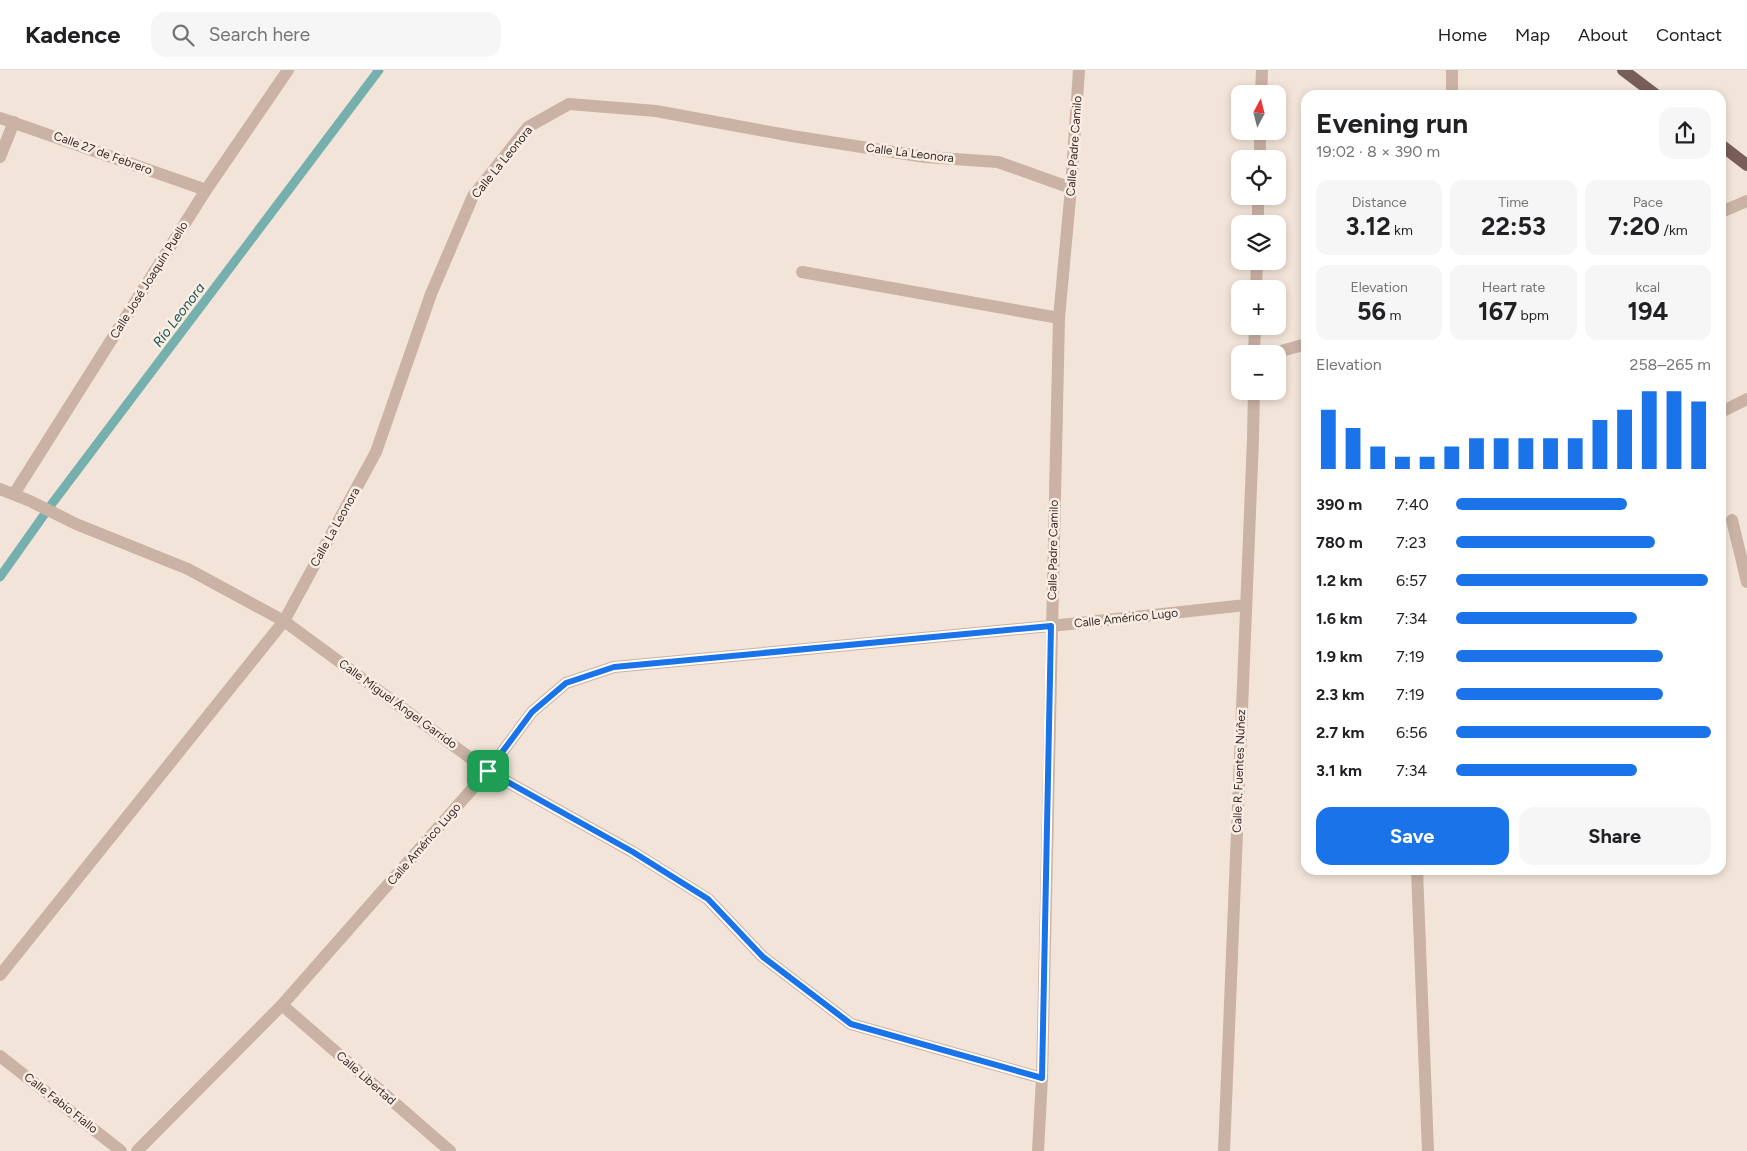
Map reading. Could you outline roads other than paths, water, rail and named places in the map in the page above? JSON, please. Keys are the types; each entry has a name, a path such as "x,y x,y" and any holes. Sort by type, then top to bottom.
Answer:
{"main road":[{"path":"1623,70 1649,90"},
{"path":"1726,149 1747,165"}],"street":[{"name":"Calle José Joaquín Puello","path":"14,494 206,190 288,70"},
{"name":"Calle Padre Camilo","path":"1038,1151 1042,1078 1059,318 1071,188 1079,70"},
{"path":"1261,85 1262,70"},
{"path":"1452,70 1452,90"},
{"name":"Calle La Leonora","path":"0,975 284,621 376,452 431,294 473,196 528,127 569,104 656,111 925,158 998,162 1071,188"},
{"name":"Calle 27 de Febrero","path":"0,118 206,190"},
{"path":"0,157 14,122"},
{"path":"1726,210 1747,201"},
{"path":"802,272 1059,318"},
{"path":"1286,350 1301,345"},
{"path":"1726,410 1747,399"},
{"name":"Calle R. Fuentes Núñez","path":"1224,1151 1254,400"},
{"name":"Calle Miguel Ángel Garrido","path":"0,488 76,524 188,569 284,621 488,771 633,852 708,899 763,957 851,1024 1042,1078"},
{"path":"1732,520 1747,582"},
{"name":"Calle Américo Lugo","path":"137,1151 282,1005 488,771 532,712 566,683 614,667 1051,626 1246,605"},
{"path":"1417,875 1428,1151"},
{"name":"Calle Libertad","path":"282,1005 450,1151"},
{"name":"Calle Fabio Fiallo","path":"0,1056 122,1151"}],"waterway":[{"name":"Río Leonora","path":"0,577 51,505 379,70"}]}
